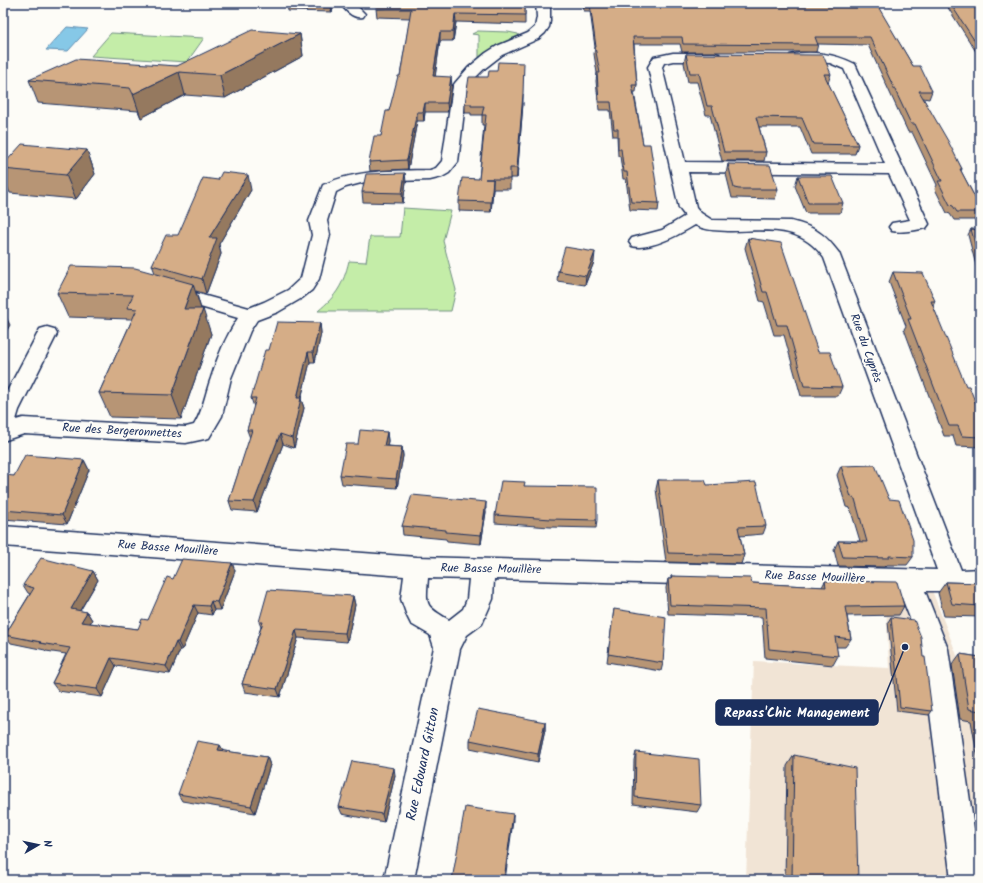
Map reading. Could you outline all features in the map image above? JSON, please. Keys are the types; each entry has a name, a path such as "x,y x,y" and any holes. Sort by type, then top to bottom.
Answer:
{"street":[{"path":"348,3 358,14"},
{"path":"154,287 250,315 271,307 296,294 310,279 321,235 318,221 329,189 339,184 363,177 430,175 438,174 445,170 450,162 460,86 466,77 500,50 534,35 540,30 543,24 543,3"},
{"path":"638,242 668,234 695,217 688,208 655,67 659,60 673,57 734,57"},
{"path":"780,58 826,58 838,60 850,67 920,224 898,226"},
{"path":"679,167 895,169"},
{"name":"Rue du Cyprès","path":"695,217 708,225 790,226 809,233 822,242 833,257 953,581"},
{"name":"Rue des Bergeronnettes","path":"3,433 23,426 186,435 201,432 210,416 221,378 240,330 250,315"},
{"path":"3,426 8,410 47,334"},
{"name":"Rue Basse Mouillère","path":"3,536 417,567 908,580 980,580"},
{"path":"417,567 414,599 420,616 440,628 447,647"},
{"name":"Rue Edouard Gitton","path":"399,880 447,647 458,627 473,616 480,599 482,568"},
{"path":"908,580 935,648 966,880"}],"shaded area":[{"path":"926,575 960,663 980,662 980,880 746,880 754,661 889,668 885,583"}],"green space":[{"path":"478,31 508,32 518,34 519,36 482,58 479,57 479,35 472,34"},
{"path":"111,33 204,38 187,62 91,56"},
{"path":"403,208 451,211 443,241 456,290 451,311 318,311 330,300 342,283 349,261 366,262 370,237 400,237"}],"water":[{"path":"67,27 88,29 68,51 46,50"}],"building":[{"path":"377,3 525,3 525,15 455,14 453,32 440,32 433,76 451,77 447,103 425,103 423,112 417,112 407,160 369,162 374,136 381,136 386,111 389,111 398,76 400,76 411,9 376,9"},
{"path":"584,3 876,3 913,66 920,66 932,91 919,91 948,141 962,169 960,169 980,207 980,212 957,212 953,206 950,205 938,181 942,181 915,124 911,124 870,37 815,37 818,45 683,44 682,37 633,37 637,85 632,85 643,144 650,144 659,203 631,202 627,172 624,172 621,149 618,149 618,129 614,129 611,102 599,102 597,73 600,73 595,47 590,4"},
{"path":"950,3 980,3 980,49"},
{"path":"252,30 300,34 220,75 179,72 133,94 130,88 29,80 76,59 177,66"},
{"path":"686,54 823,55 831,74 824,74 858,145 813,144 802,118 756,117 766,152 724,152 712,106 707,106 699,73 690,73"},
{"path":"498,62 524,63 517,168 510,168 510,179 493,179 491,202 459,201 462,178 479,179 486,115 482,115 484,106 471,106 471,104 465,104 469,77 488,77 489,71 497,71"},
{"path":"22,144 87,150 66,175 3,169 3,165"},
{"path":"728,164 770,165 778,189 734,188"},
{"path":"222,172 248,175 209,238 217,238 202,279 152,265 166,235 178,235 203,178 218,180"},
{"path":"405,173 402,193 362,192 366,174"},
{"path":"798,176 832,176 843,203 808,203"},
{"path":"971,229 980,230 980,262"},
{"path":"748,238 781,243 818,352 830,352 842,387 804,386 787,325 777,325 767,292 763,292"},
{"path":"565,247 595,252 586,276 558,271"},
{"path":"71,266 135,268 193,284 184,309 203,309 172,395 99,393 137,309 127,308 133,295 57,293"},
{"path":"893,272 923,273 935,301 931,301 966,386 969,386 980,414 980,437 962,436 958,426 949,426 908,319 911,319"},
{"path":"277,322 320,323 313,352 308,352 297,398 301,398 292,438 280,434 254,502 229,501 252,430 247,430 256,398 251,398 265,350 269,350"},
{"path":"360,430 387,432 384,446 402,447 396,479 340,475 346,444 358,444"},
{"path":"25,455 84,460 62,515 3,510 3,479 5,475 14,476"},
{"path":"875,465 889,499 899,500 913,540 913,557 843,557 838,541 867,542 855,499 851,497 841,466"},
{"path":"658,480 705,480 707,485 756,482 766,526 738,527 744,555 668,553"},
{"path":"501,481 525,482 524,486 597,487 597,520 551,519 495,515"},
{"path":"412,495 486,502 481,535 402,526"},
{"path":"41,558 93,571 71,609 87,612 81,622 138,629 142,619 148,620 167,577 173,579 182,559 232,563 217,602 211,601 209,606 194,605 166,666 111,658 97,689 52,683 70,648 5,635 34,588 23,585"},
{"path":"671,576 750,578 752,583 826,587 825,581 897,582 904,606 845,607 851,639 835,637 838,656 769,649 766,608 670,605 668,579 672,579"},
{"path":"946,582 980,583 980,606 952,604"},
{"path":"268,590 353,596 345,633 296,630 277,689 242,684 263,622 259,622"},
{"path":"614,609 666,617 663,663 608,654"},
{"path":"891,617 914,620 921,637 923,657 925,657 932,711 900,707"},
{"path":"960,654 980,657 980,711 969,709"},
{"path":"478,709 545,722 538,754 470,740"},
{"path":"197,741 220,745 218,750 267,757 251,806 178,794"},
{"path":"636,752 699,759 701,805 635,797"},
{"path":"794,755 855,768 858,880 792,880"},
{"path":"352,761 394,768 382,814 339,807"},
{"path":"465,807 513,814 504,880 452,880"}],"place":[{"name":"Repass'Chic Management","path":"905,647"}]}
